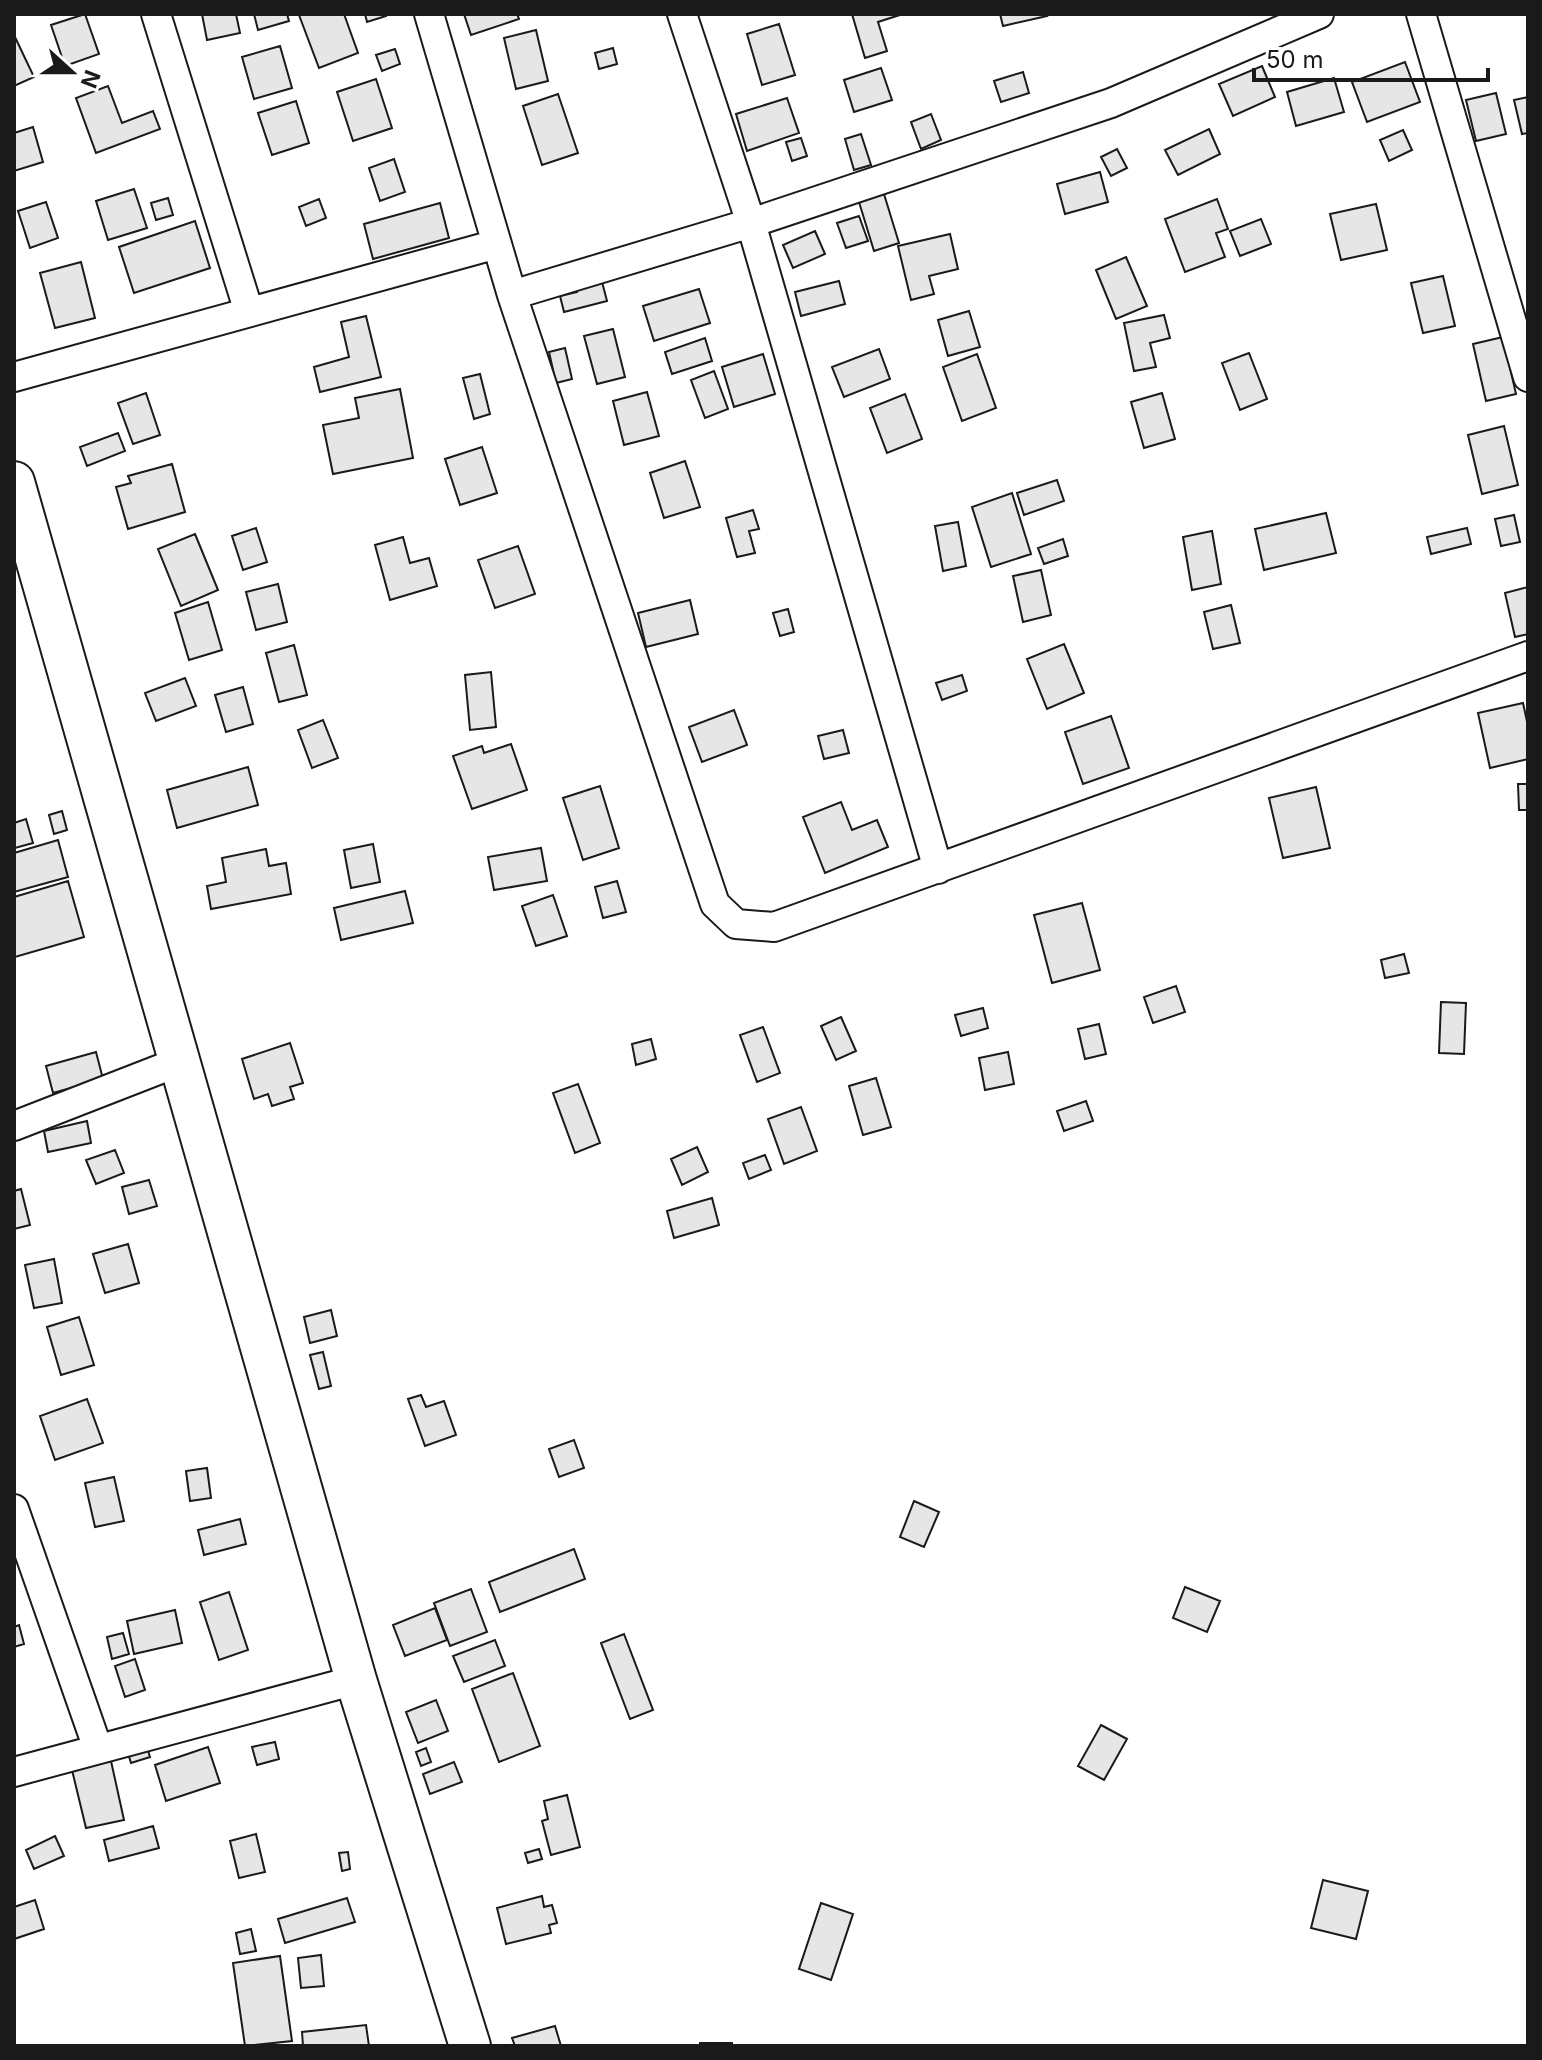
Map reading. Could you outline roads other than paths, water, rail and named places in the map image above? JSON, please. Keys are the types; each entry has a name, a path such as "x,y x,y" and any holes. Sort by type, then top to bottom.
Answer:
{"street":[{"path":"156,14 249,312"},
{"path":"429,14 512,295 715,904 736,924 774,927 1528,656"},
{"path":"682,14 751,223 938,869"},
{"path":"512,295 751,223 1111,103 1319,14"},
{"path":"1421,14 1528,377"},
{"path":"14,377 497,244"},
{"path":"14,482 356,1680 470,2046"},
{"path":"14,1126 181,1061"},
{"path":"14,1509 98,1749"},
{"path":"14,1772 356,1680"}]}
